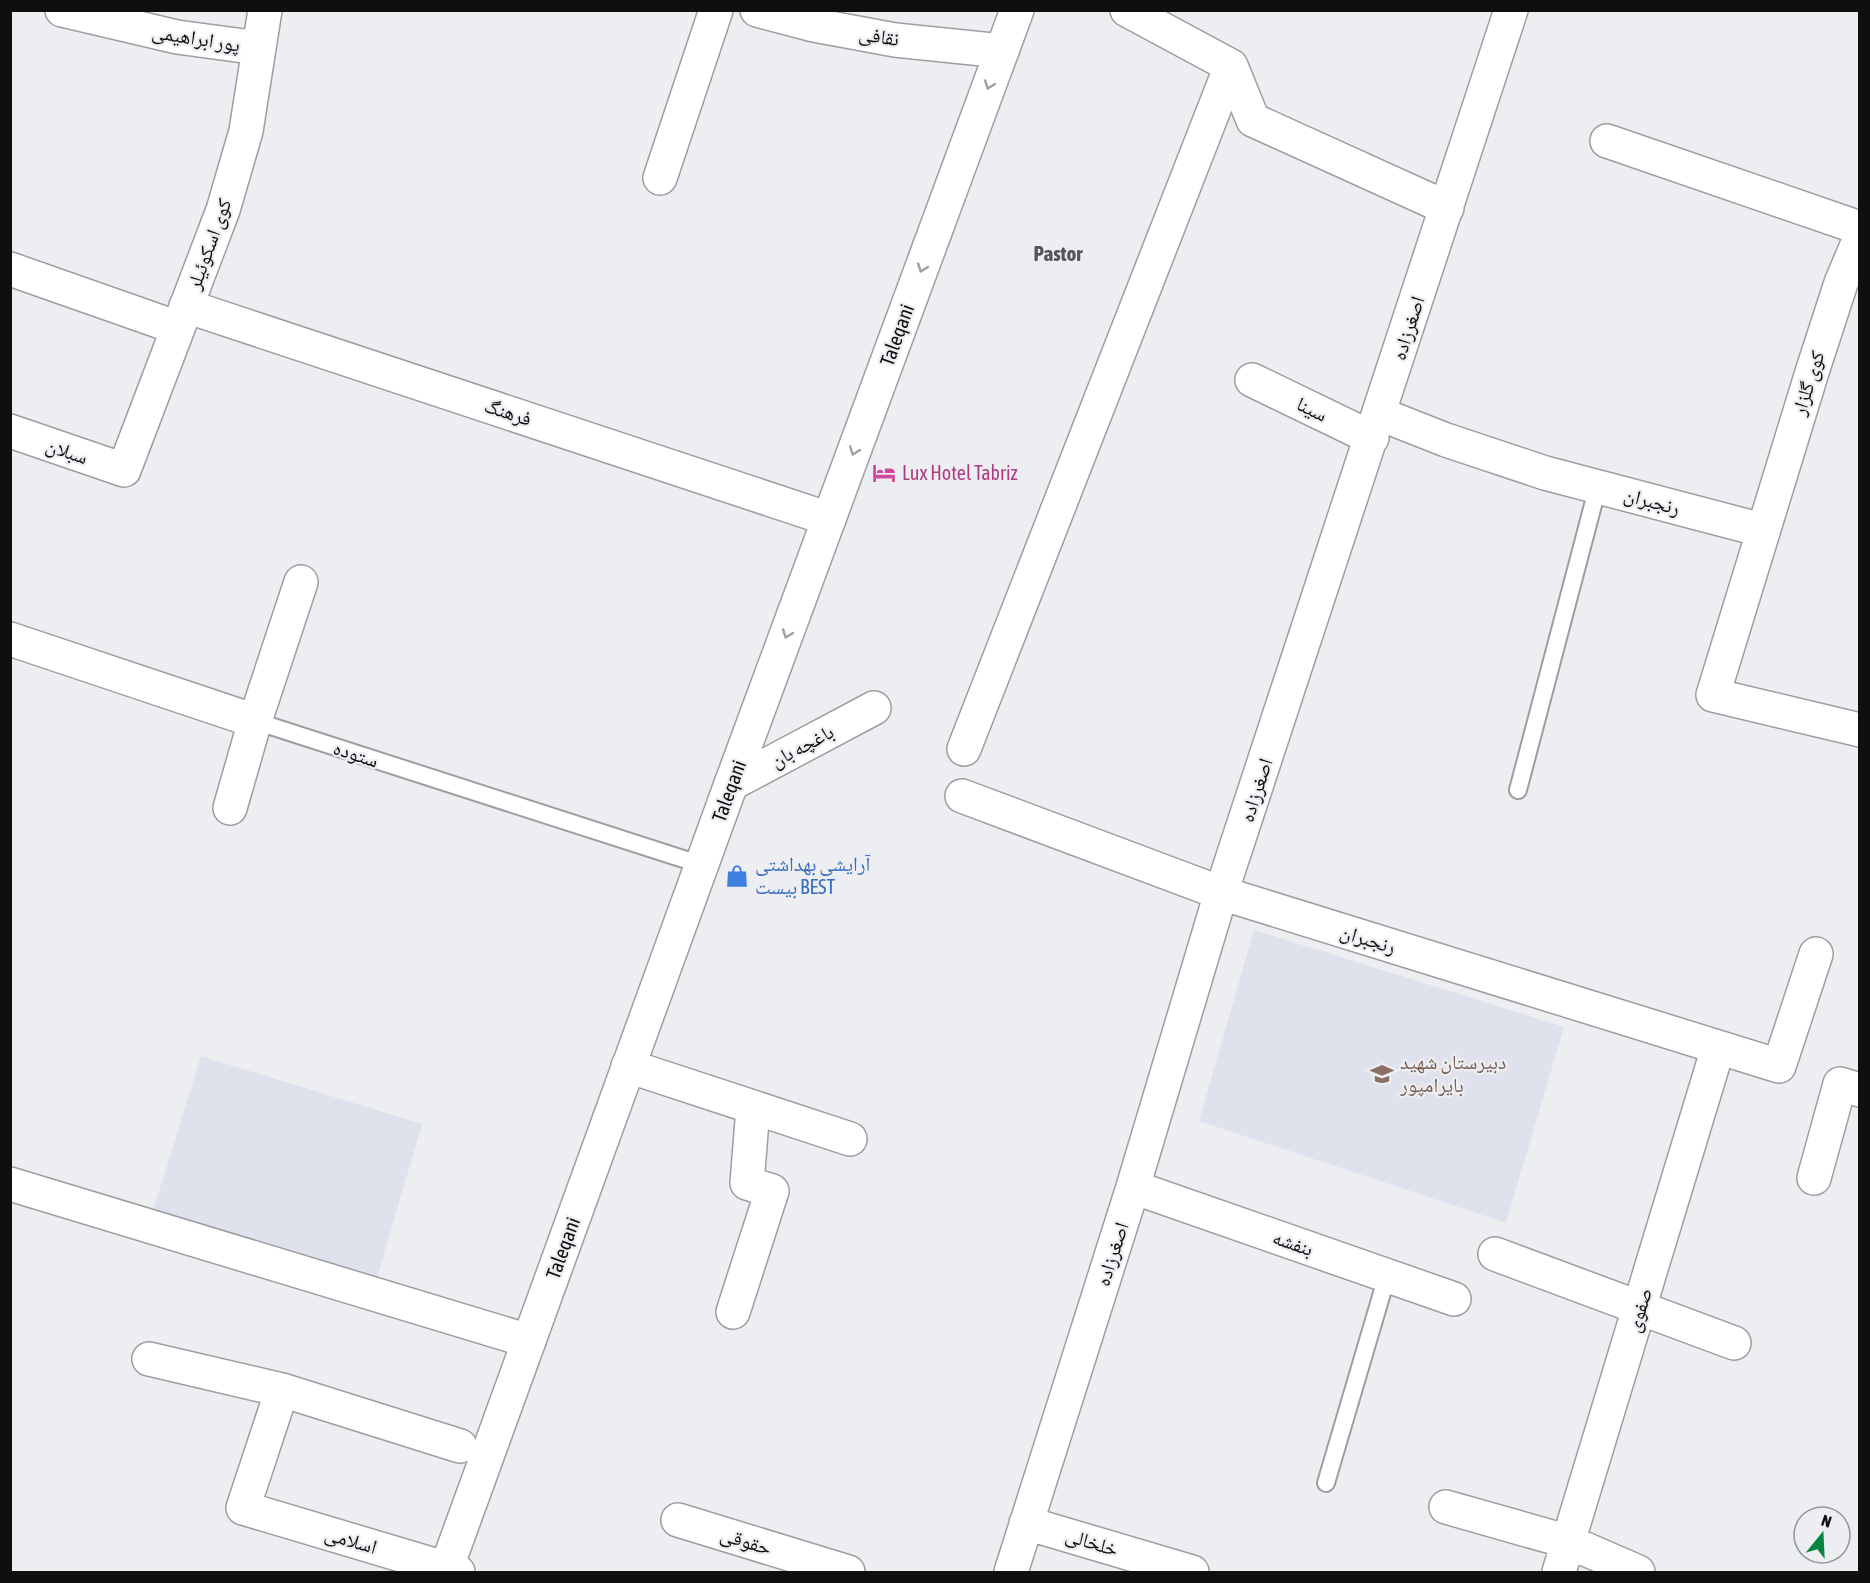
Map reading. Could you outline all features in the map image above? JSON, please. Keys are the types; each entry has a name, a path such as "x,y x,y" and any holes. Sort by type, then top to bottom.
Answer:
{"street":[{"name":"پور ابراهیمی","path":"62,10 177,36 259,48"},
{"name":"کوی اسکوئیلر","path":"124,470 223,210 246,131 265,10"},
{"path":"660,178 716,10"},
{"name":"نقافی","path":"757,10 814,25 895,40 1002,51"},
{"name":"Taleqani","path":"450,1571 529,1341 628,1066 1017,10"},
{"path":"1127,10 1231,66 1253,120 1447,207"},
{"name":"اصغرزاده","path":"1011,1572 1133,1187 1221,893 1511,10"},
{"path":"964,749 1231,66"},
{"path":"1607,141 1860,228"},
{"name":"کوی گلزار","path":"1762,530 1850,286 1860,238"},
{"name":"فرهنگ","path":"10,269 182,317 830,519"},
{"name":"سینا","path":"1252,380 1376,426"},
{"name":"رنجبران","path":"1376,426 1446,440 1545,473 1762,530"},
{"name":"سبلان","path":"10,431 124,470"},
{"path":"1762,530 1713,695 1860,730"},
{"path":"230,808 255,721 301,582"},
{"name":"ستوده","path":"10,639 255,721"},
{"name":"باغچه بان","path":"731,784 874,708"},
{"name":"رنجبران","path":"962,796 1221,893 1779,1066 1816,954"},
{"name":"صفوی","path":"1564,1557 1718,1048"},
{"path":"628,1066 850,1139"},
{"path":"1814,1178 1850,1087"},
{"path":"733,1312 772,1191 747,1183 753,1108"},
{"path":"10,1184 529,1341"},
{"name":"بنفشه","path":"1133,1187 1454,1299"},
{"path":"1495,1254 1734,1343"},
{"path":"149,1359 282,1390 460,1446"},
{"name":"اسلامی","path":"282,1390 243,1508 450,1571"},
{"path":"1446,1507 1564,1557 1638,1572"},
{"name":"حقوقی","path":"678,1520 848,1572"},
{"name":"خلخالی","path":"1026,1523 1192,1572"}],"lane":[{"path":"1518,790 1598,486"},
{"name":"ستوده","path":"255,721 702,865"},
{"path":"1326,1483 1387,1276"}],"shaded area":[{"name":"دبیرستان شهید بایرامپور","path":"1254,930 1564,1027 1506,1223 1199,1121"},
{"path":"201,1056 422,1124 377,1278 153,1211"}],"place":[{"name":"Lux Hotel Tabriz","path":"884,473"},
{"name":"آرایشی بهداشتی بیست BEST","path":"737,876"},
{"name":"دبیرستان شهید بایرامپور","path":"1382,1074"}],"district":[{"name":"Pastor","path":"1058,254"}]}
